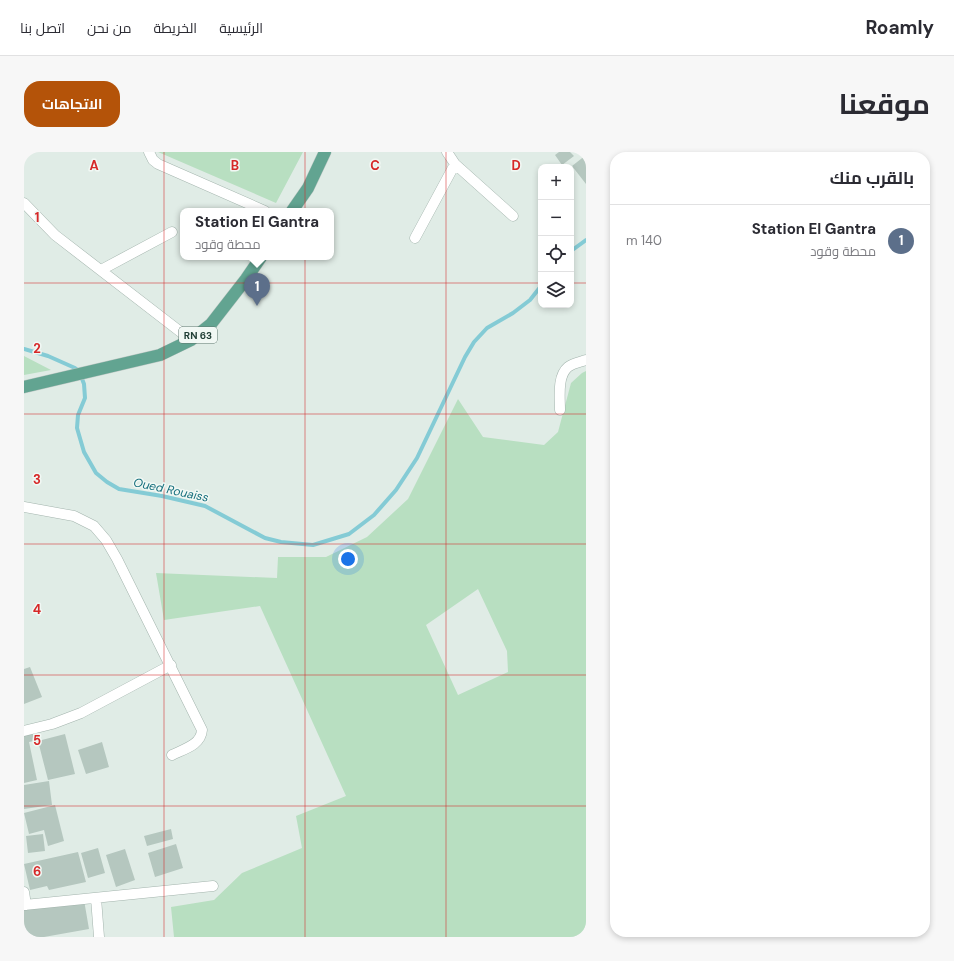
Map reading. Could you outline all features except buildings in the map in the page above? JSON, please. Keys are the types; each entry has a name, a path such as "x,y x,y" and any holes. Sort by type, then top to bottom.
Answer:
{"main road":[{"path":"294,208 308,188 326,152"},
{"name":"RN 63","path":"24,387 160,355 191,340 211,324 259,260"}],"street":[{"path":"149,152 153,160 158,164 258,208"},
{"path":"446,152 455,164 513,216"},
{"path":"415,238 455,164"},
{"path":"24,203 55,235 191,340"},
{"path":"101,270 172,232"},
{"path":"560,410 561,387 564,372 570,366 586,360"},
{"path":"24,507 74,516 94,526 106,540 117,559 202,730 202,736 198,741 172,755"},
{"path":"24,731 52,724 81,713 170,665"},
{"path":"24,892 25,905 213,886"},
{"path":"96,898 100,937"}],"green space":[{"path":"158,152 303,152 276,203"},
{"path":"24,356 51,370 24,375"},
{"path":"586,371 586,937 174,937 171,907 214,900 242,873 302,848 296,816 346,796 260,606 164,620 156,573 277,578 278,557 326,557 367,537 408,499 458,399 483,437 544,445 558,432 571,383","holes":["478,589 507,651 508,672 458,695 426,625"]}],"waterway":[{"name":"Oued Rouaiss","path":"574,249 586,240"},
{"name":"Oued Rouaiss","path":"24,349 48,356 79,371 84,384 85,398 78,415 77,428 84,452 96,473 107,482 119,489 162,496 205,506 265,538 281,542 313,545 349,534 374,515 396,490 417,458 465,357 474,342 487,328 513,313 530,300 538,290"}],"place":[{"name":"Station El Gantra","path":"257,306"}]}
